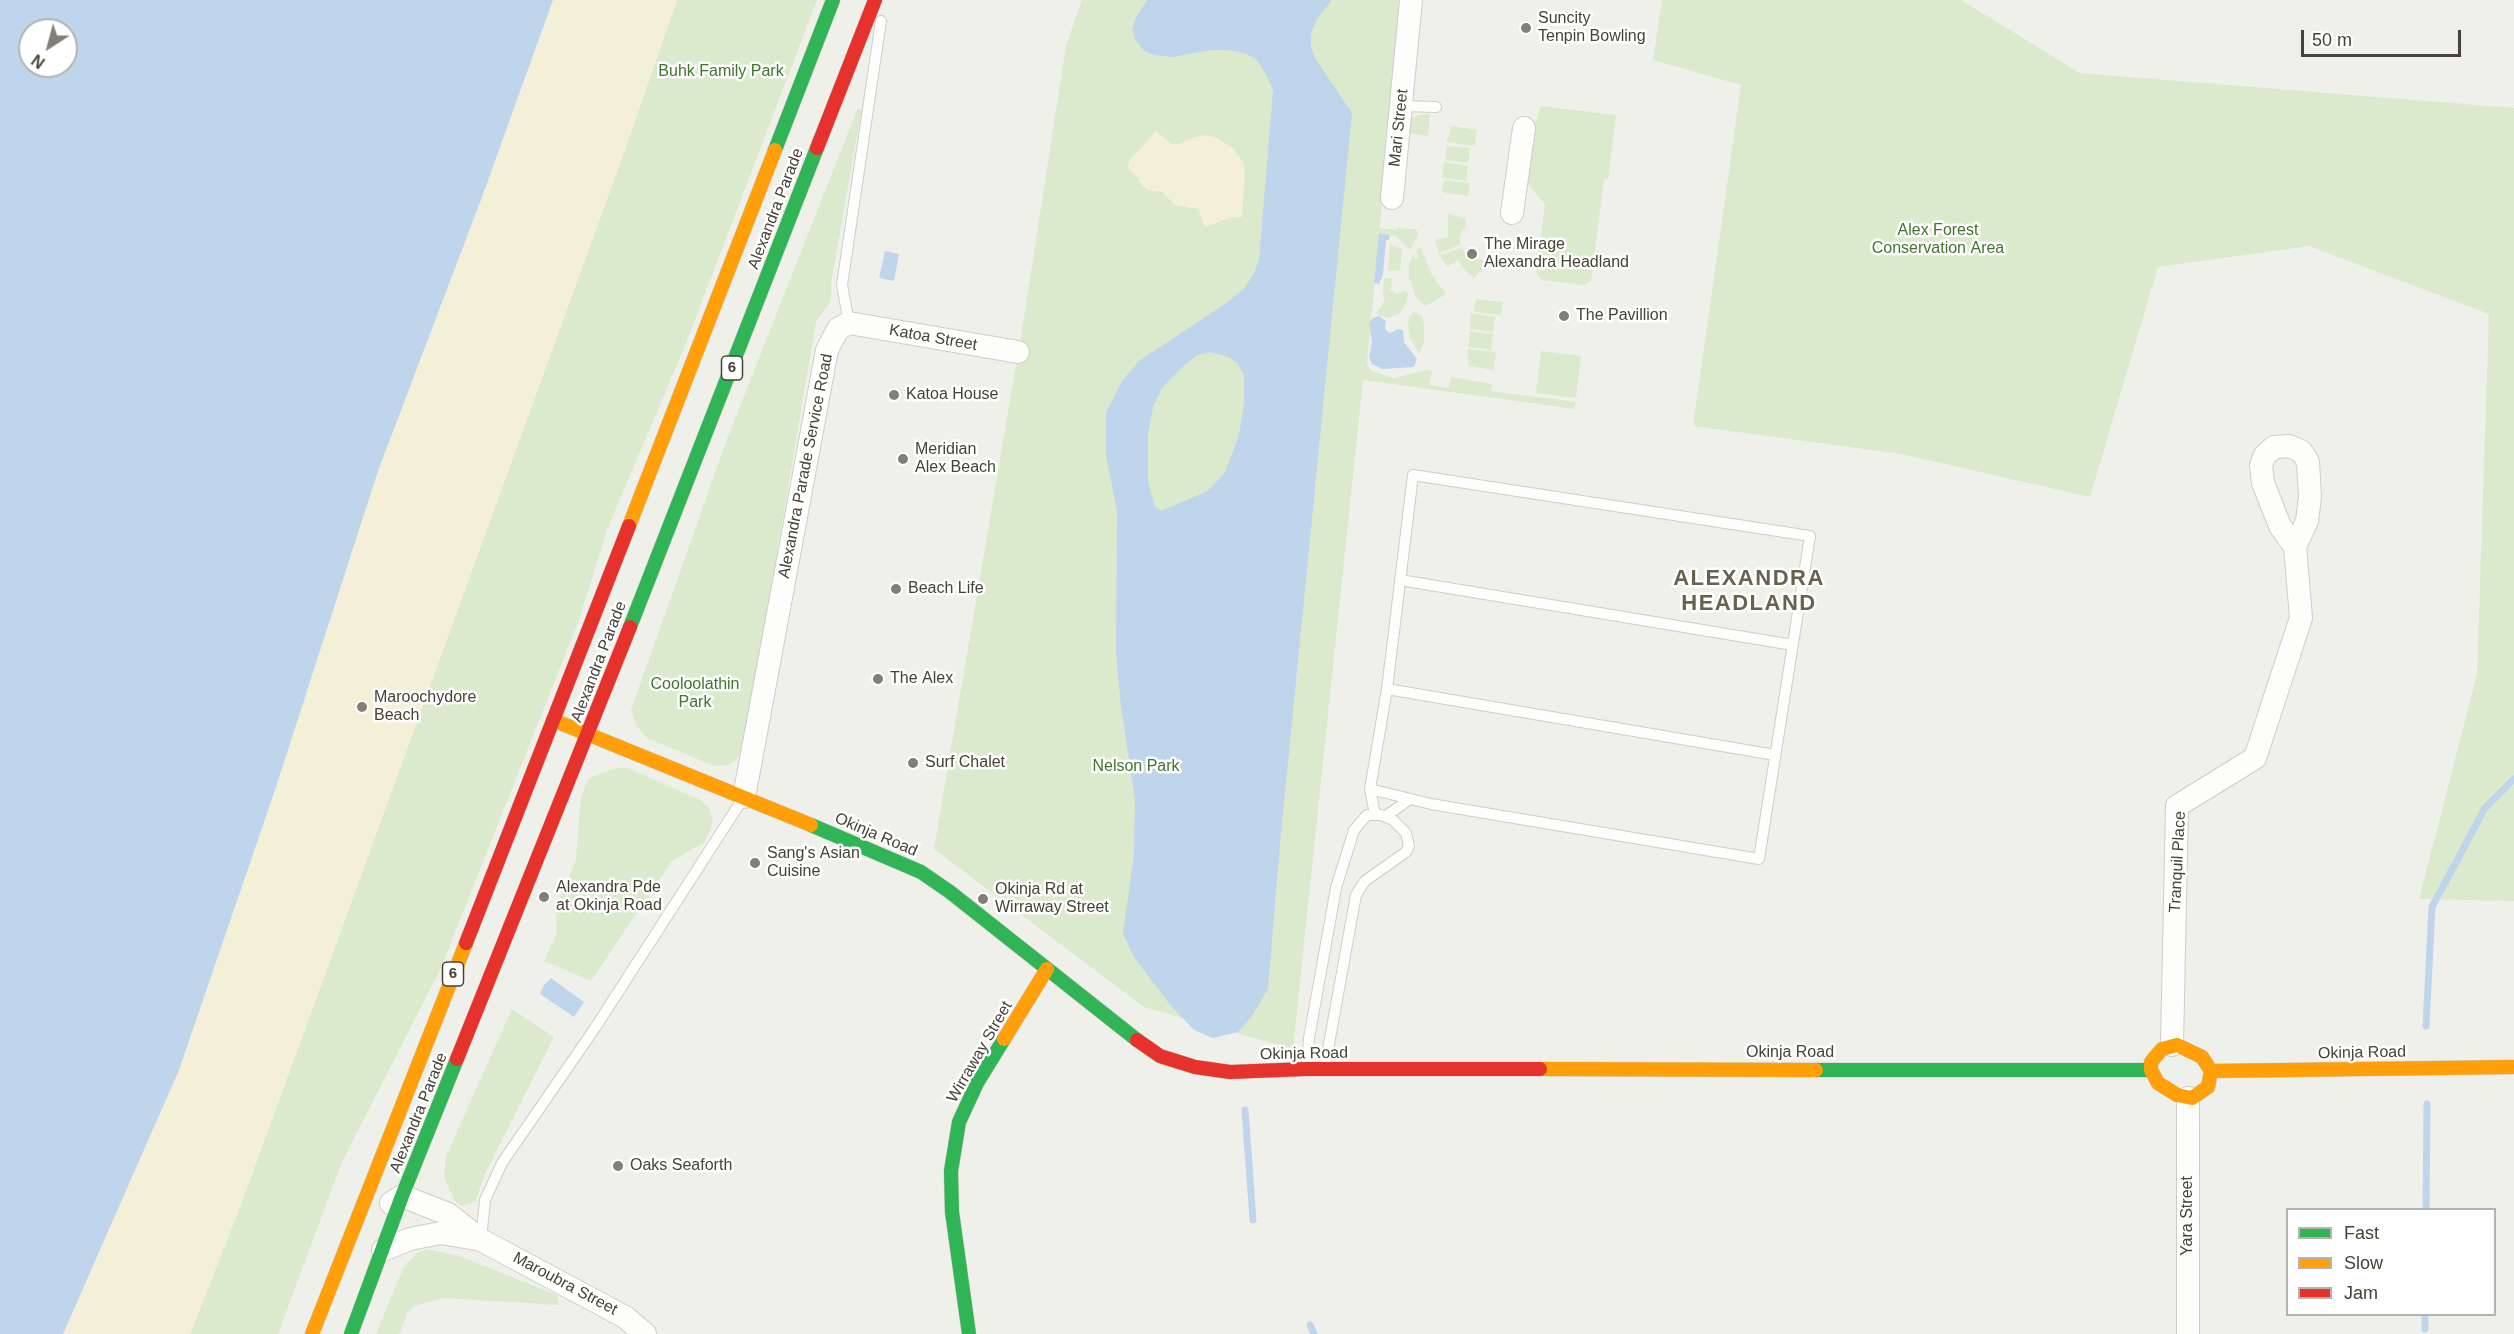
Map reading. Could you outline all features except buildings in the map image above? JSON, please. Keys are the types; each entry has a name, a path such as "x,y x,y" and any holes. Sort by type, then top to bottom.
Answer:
{"main road":[{"name":"Alexandra Parade","path":"312,1334 833,0"},
{"name":"Alexandra Parade","path":"351,1334 402,1196 588,736 875,0"},
{"name":"Okinja Road","path":"553,720 921,872 950,892 1134,1038 1160,1056 1195,1067 1230,1072 1306,1069 2151,1070"},
{"name":"Wirraway Street","path":"969,1334 952,1212 951,1171 959,1122 977,1083 1047,969"},
{"path":"2177,1045 2202,1057 2211,1071 2208,1087 2200,1094 2188,1098 2177,1095 2158,1083 2151,1070 2151,1062 2162,1049 2177,1045"},
{"name":"Okinja Road","path":"2211,1071 2514,1067"}],"street":[{"name":"Mari Street","path":"1392,198 1411,0"},
{"path":"1512,213 1524,128"},
{"name":"Katoa Street","path":"849,323 1018,352"},
{"name":"Alexandra Parade Service Road","path":"744,797 827,350 838,329 849,323"},
{"name":"Tranquil Place","path":"2172,1045 2177,806 2255,758 2301,618 2295,548"},
{"name":"Yara Street","path":"2188,1098 2188,1334"},
{"path":"352,1228 402,1196"},
{"name":"Maroubra Street","path":"402,1196 448,1214 481,1240 625,1317 645,1334"},
{"name":"Maroubra Street","path":"382,1250 410,1239 441,1233 481,1240"}],"lane":[{"path":"849,323 842,285 880,32 882,0"},
{"path":"1401,106 1436,107"},
{"path":"1324,1070 1356,895 1365,881 1406,852 1409,846 1406,833 1380,815 1370,789 1387,690 1413,475 1810,536 1759,860 1431,804 1370,789"},
{"path":"1400,580 1792,645"},
{"path":"1387,690 1775,755"},
{"path":"481,1240 485,1200 502,1163 595,1028 744,797"},
{"path":"1306,1069 1309,1038 1336,888 1354,830 1367,815 1380,815 1410,799"}],"green space":[{"name":"Buhk Family Park","path":"677,0 817,0 687,341 607,530 578,623 440,970 342,1162 278,1334 190,1334 240,1207 331,958 622,158"},
{"name":"Nelson Park","path":"1082,0 1401,0 1367,364 1370,370 1393,378 1426,370 1432,371 1430,385 1449,388 1451,377 1492,384 1491,391 1576,402 1574,409 1363,380 1293,1049 1144,1007 934,849 1024,317 1066,46"},
{"name":"Alex Forest Conservation Area","path":"1662,0 1961,0 2080,73 2514,108 2514,901 2419,899 2477,674 2489,314 2309,246 2158,267 2090,497 1901,454 1693,426 1741,85 1653,60"},
{"path":"1541,106 1616,115 1608,179 1604,179 1591,281 1584,285 1541,280 1536,272 1545,205 1528,184 1532,132"},
{"name":"Cooloolathin Park","path":"862,108 831,283 831,301 816,322 745,743 742,753 735,761 727,765 714,766 647,738 636,725 631,710 727,439 857,110"},
{"path":"1430,114 1428,136 1407,133 1407,124 1412,118"},
{"path":"1452,126 1477,130 1475,146 1446,142"},
{"path":"1447,146 1470,148 1468,163 1445,160"},
{"path":"1444,162 1468,166 1466,181 1442,178"},
{"path":"1444,180 1470,183 1468,196 1442,192"},
{"path":"1448,214 1465,218 1466,226 1460,235 1460,245 1439,253 1435,240 1448,237"},
{"path":"1380,228 1416,229 1418,234 1410,250 1396,236 1379,233"},
{"path":"1390,244 1402,249 1400,271 1388,270"},
{"path":"1420,247 1432,275 1446,294 1426,306 1416,298 1409,277 1409,264 1414,254 1415,259 1418,258 1416,250"},
{"path":"1461,248 1470,257 1483,259 1486,268 1475,278 1466,272 1458,260 1447,267 1440,255"},
{"path":"1384,278 1391,278 1390,290 1396,294 1405,291 1408,294 1407,302 1400,313 1388,318 1376,314 1385,299 1383,296"},
{"path":"1476,299 1503,302 1501,315 1474,312"},
{"path":"1414,312 1422,316 1424,324 1424,343 1419,354 1410,338 1408,326 1409,316"},
{"path":"1471,313 1495,317 1493,332 1470,329"},
{"path":"1470,331 1493,334 1491,350 1468,347"},
{"path":"1467,349 1496,352 1494,370 1469,366"},
{"path":"1541,351 1581,356 1576,398 1536,393"},
{"path":"616,768 628,768 700,800 709,808 713,818 705,842 672,861 591,981 544,961 557,933 556,907 576,860 581,796 589,778"},
{"path":"512,1009 554,1037 484,1176 476,1201 463,1206 456,1203 444,1178 446,1156"},
{"path":"427,1249 462,1257 557,1295 559,1305 443,1298 415,1306 408,1312 399,1334 376,1334 404,1266 417,1253"}],"sand":[{"name":"Maroochydore Beach","path":"553,0 677,0 622,158 331,958 240,1207 190,1334 63,1334 179,1070 276,787 378,471 482,197"},
{"path":"1156,131 1172,144 1206,135 1215,137 1233,148 1243,162 1245,174 1242,217 1232,217 1205,227 1198,209 1175,205 1162,192 1147,190 1139,181 1139,177 1136,177 1128,168 1129,161"}],"water":[{"path":"0,0 553,0 482,197 378,471 276,787 179,1070 63,1334 0,1334"},
{"path":"1147,0 1332,0 1317,19 1311,33 1311,47 1315,58 1352,113 1281,833 1268,989 1252,1016 1238,1032 1213,1038 1194,1030 1172,1007 1133,956 1123,933 1134,854 1135,799 1121,707 1116,653 1117,511 1106,455 1106,413 1122,381 1140,360 1244,289 1254,273 1259,260 1273,91 1256,59 1244,53 1211,50 1172,57 1154,55 1144,51 1135,39 1132,29","holes":["1209,352 1228,357 1237,363 1244,375 1244,403 1239,435 1225,472 1208,491 1161,511 1155,507 1148,482 1148,434 1153,407 1162,388 1196,356"]},
{"path":"1379,233 1390,235 1389,240 1386,240 1383,275 1379,284 1374,283"},
{"path":"885,251 899,254 894,281 879,278"},
{"path":"1379,316 1386,321 1387,331 1391,333 1397,329 1403,330 1404,342 1417,359 1414,367 1382,369 1372,364 1369,357 1372,342 1369,323 1373,318"},
{"path":"551,978 584,1002 574,1017 540,994 544,985"}],"waterway":[{"path":"2426,1026 2432,907 2485,808 2514,779"},
{"path":"2426,1208 2427,1104"},
{"path":"1245,1110 1253,1220"},
{"path":"2425,1316 2425,1329"},
{"path":"1310,1325 1314,1334"}],"traffic: fast":[{"path":"775,150 833,0"},
{"path":"630,627 817,148"},
{"path":"811,825 921,872 950,892 1137,1040"},
{"path":"969,1334 952,1212 951,1171 959,1122 977,1083 1004,1039"},
{"path":"351,1334 402,1196 457,1059"},
{"path":"1816,1070 2151,1070"}],"traffic: slow":[{"path":"629,526 775,150"},
{"path":"553,720 811,825"},
{"path":"312,1334 466,943"},
{"path":"1004,1039 1047,969"},
{"path":"2177,1045 2202,1057 2211,1071 2208,1087 2192,1098 2177,1095 2158,1083 2151,1070 2151,1062 2162,1049 2177,1045"},
{"path":"2211,1071 2514,1067"},
{"path":"1540,1069 1816,1070"}],"traffic: jam":[{"path":"817,148 875,0"},
{"path":"466,943 629,526"},
{"path":"457,1059 630,627"},
{"path":"1137,1040 1160,1056 1195,1067 1230,1072 1306,1069 1540,1069"}],"place":[{"name":"Suncity Tenpin Bowling","path":"1526,28"},
{"name":"The Mirage Alexandra Headland","path":"1472,254"},
{"name":"The Pavillion","path":"1564,316"},
{"name":"Katoa House","path":"894,395"},
{"name":"Meridian Alex Beach","path":"903,459"},
{"name":"Beach Life","path":"896,589"},
{"name":"The Alex","path":"878,679"},
{"name":"Maroochydore Beach","path":"362,707"},
{"name":"Surf Chalet","path":"913,763"},
{"name":"Sang's Asian Cuisine","path":"755,863"},
{"name":"Alexandra Pde at Okinja Road","path":"544,897"},
{"name":"Okinja Rd at Wirraway Street","path":"983,899"},
{"name":"Oaks Seaforth","path":"618,1166"}],"district":[{"name":"ALEXANDRA HEADLAND","path":"1749,592"}]}
